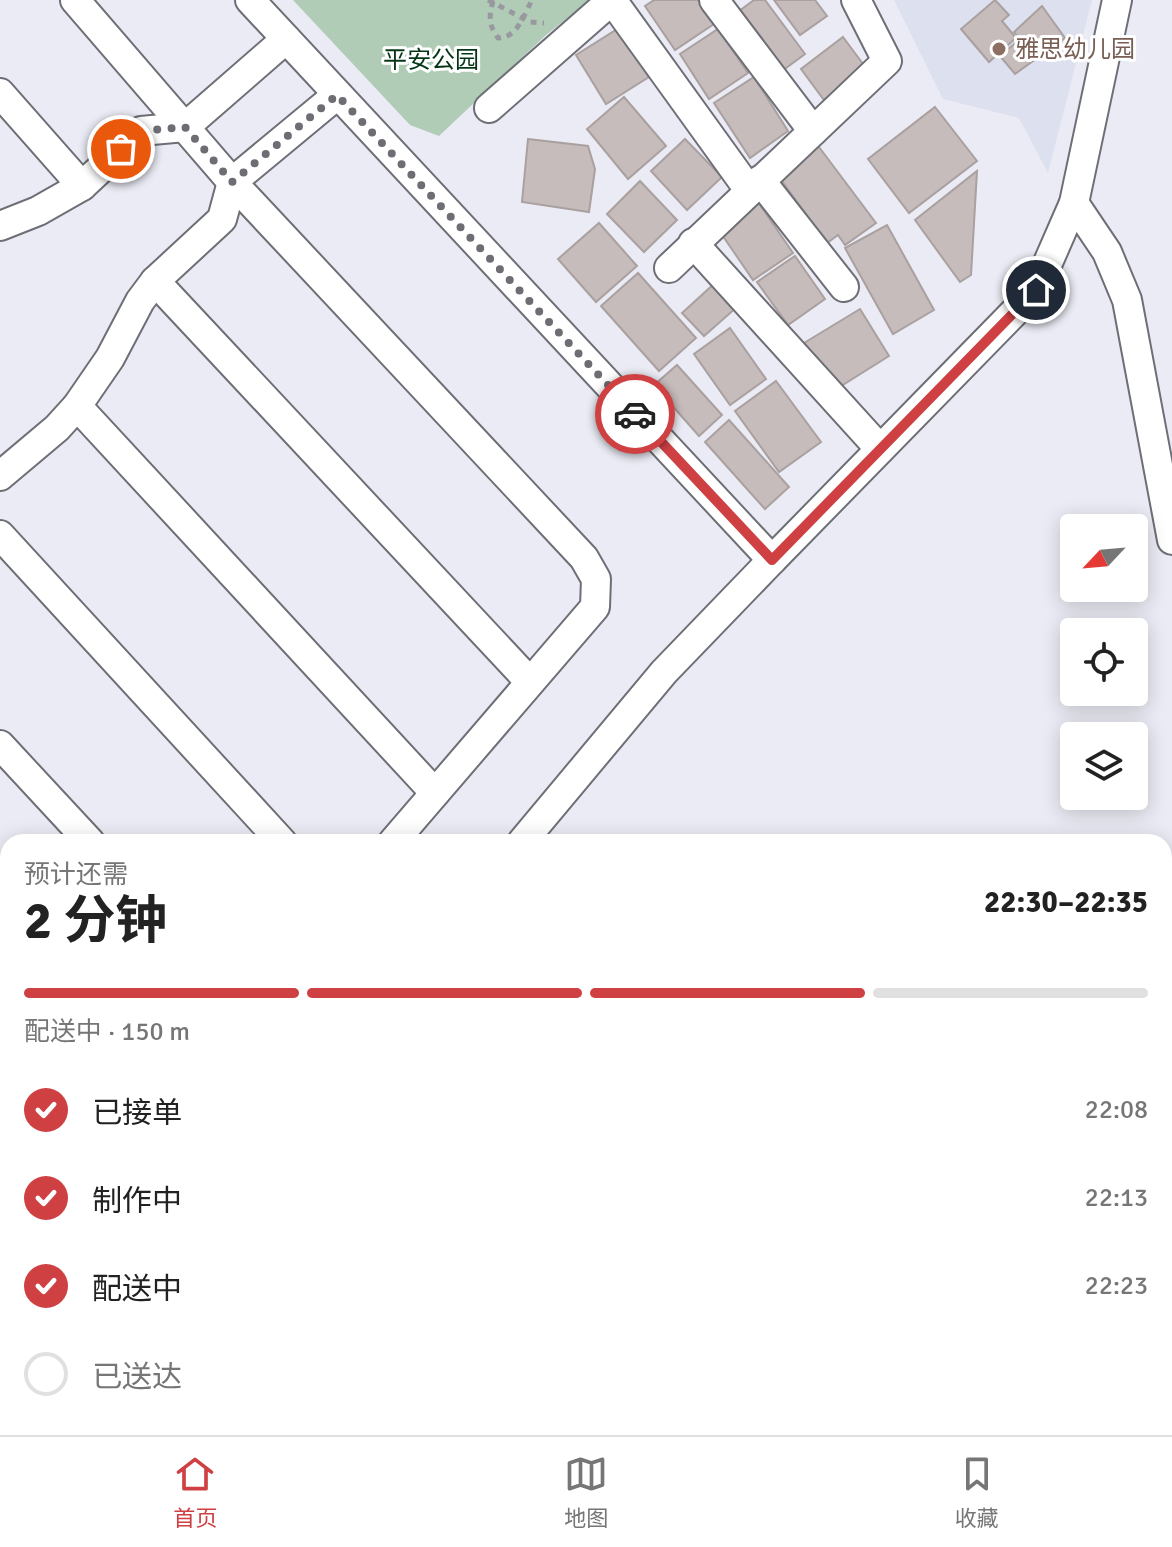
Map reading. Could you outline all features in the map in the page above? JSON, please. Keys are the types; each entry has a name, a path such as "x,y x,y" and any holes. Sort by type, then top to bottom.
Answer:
{"street":[{"path":"75,0 232,182 584,558 596,579 595,607 400,834"},
{"path":"250,0 772,560"},
{"path":"489,108 612,0 754,185 844,287"},
{"path":"714,0 813,131"},
{"path":"669,268 887,61 856,0"},
{"path":"529,834 664,672 1036,290 1074,203 1117,0"},
{"path":"0,226 38,211 82,186 141,131 185,127 286,39"},
{"path":"0,93 82,186"},
{"path":"0,476 57,428 77,406 110,358 140,301 155,281 222,219 232,182 337,95"},
{"path":"1074,203 1107,252 1127,300 1172,540"},
{"path":"693,243 880,449"},
{"path":"155,281 530,682"},
{"path":"77,406 435,793"},
{"path":"0,535 275,834"},
{"path":"0,745 83,834"}],"path":[{"path":"532,0 522,18 515,31 506,38 498,38 489,17 491,1 522,18 530,22 581,27"}],"shaded area":[{"name":"雅思幼儿园","path":"894,0 1092,0 1048,173 1019,118 943,99"}],"green space":[{"name":"平安公园","path":"293,0 590,0 546,35 439,136 410,125"}],"building":[{"path":"654,0 698,0 714,24 675,50 645,6"},
{"path":"754,0 765,0 805,54 775,76 731,17"},
{"path":"774,0 815,0 827,16 800,35"},
{"path":"995,0 1009,15 1002,21 1016,38 989,62 961,29"},
{"path":"1042,6 1065,38 1015,74 1000,56 1020,39 1014,32"},
{"path":"619,28 649,77 606,104 576,55"},
{"path":"718,29 748,73 709,99 680,54"},
{"path":"843,37 866,68 824,100 801,69"},
{"path":"754,77 788,131 750,158 714,103"},
{"path":"624,97 666,146 628,179 587,129"},
{"path":"935,107 977,161 909,213 868,159"},
{"path":"528,139 588,146 595,169 589,212 522,202"},
{"path":"685,139 722,177 687,210 651,171"},
{"path":"816,143 876,223 845,245 838,235 827,243 776,173"},
{"path":"977,171 971,275 960,282 915,220"},
{"path":"640,181 677,220 644,252 607,214"},
{"path":"756,199 793,253 753,280 716,226"},
{"path":"599,223 637,266 596,302 558,259"},
{"path":"887,225 934,310 893,334 845,248"},
{"path":"795,256 825,299 788,325 757,282"},
{"path":"638,273 696,338 659,371 601,306"},
{"path":"715,283 737,307 704,336 682,313"},
{"path":"860,309 889,356 833,391 804,343"},
{"path":"730,328 766,379 730,405 694,354"},
{"path":"677,365 722,415 699,436 654,385"},
{"path":"776,381 821,442 779,472 735,411"},
{"path":"729,420 789,487 765,509 705,442"}],"way so far":[{"path":"121,149 141,131 185,127 232,182 337,95 635,414"}],"place":[{"name":"雅思幼儿园","path":"999,49"}],"route":[{"path":"635,414 772,560 1036,290"}]}
